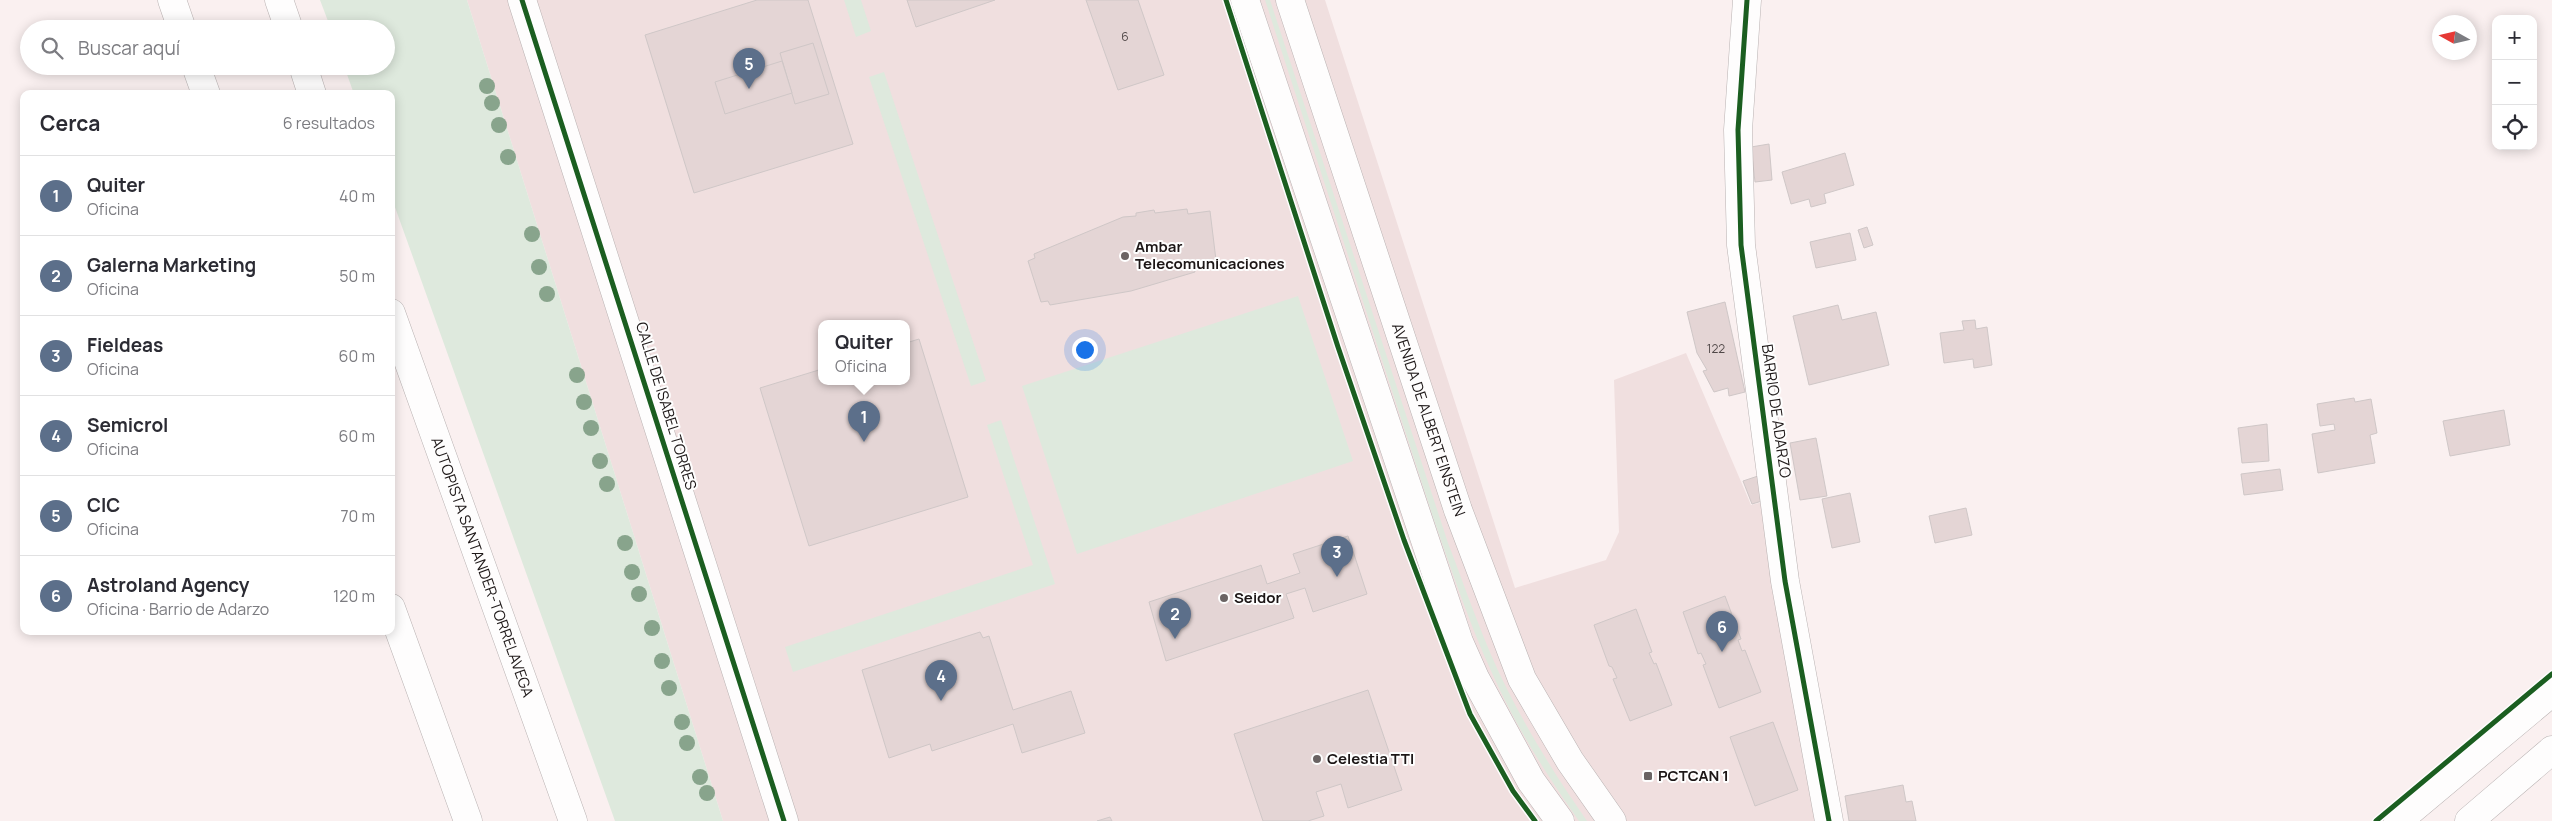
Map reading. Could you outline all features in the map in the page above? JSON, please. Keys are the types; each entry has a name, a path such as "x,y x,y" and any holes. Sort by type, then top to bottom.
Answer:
{"main road":[{"path":"172,0 179,20"},
{"path":"279,0 286,20"},
{"name":"CALLE DE ISABEL TORRES","path":"522,0 784,821"},
{"path":"1245,0 1459,642 1475,678 1531,781 1560,821"},
{"name":"AVENIDA DE ALBERT EINSTEIN","path":"1290,0 1458,510 1522,679 1570,761 1612,821"},
{"name":"BARRIO DE ADARZO","path":"1747,0 1738,130 1742,245 1785,581 1829,821"},
{"path":"199,75 205,90"},
{"path":"305,75 311,90"},
{"name":"AUTOPISTA SANTANDER-TORRELAVEGA","path":"395,325 573,821"},
{"path":"395,619 468,821"},
{"path":"2398,821 2552,692"},
{"path":"2469,821 2552,750"}],"shaded area":[{"path":"320,0 467,0 723,821 615,821 395,207 395,90 353,90 347,75 395,75 395,20 328,20"},
{"path":"467,0 1325,0 1515,588 1606,560 1619,532 1614,380 1686,353 1751,505 1763,502 1820,821 723,821"},
{"path":"844,0 861,0 871,31 856,37"},
{"path":"1265,0 1270,0 1448,543 1476,618 1499,673 1526,725 1545,758 1587,821 1579,821 1532,749 1501,692 1461,597 1434,520"},
{"path":"884,72 986,381 971,386 869,77"},
{"path":"1298,296 1353,461 1077,554 1022,386"},
{"path":"1001,420 1055,584 793,672 785,647 1033,565 987,425"}],"building":[{"path":"757,0 808,0 853,144 694,193 645,35"},
{"path":"907,0 995,0 916,27"},
{"path":"1086,0 1138,0 1164,75 1118,90"},
{"path":"813,43 829,94 795,104 780,53"},
{"path":"782,61 792,93 725,114 715,82"},
{"path":"1769,144 1772,180 1755,182 1751,147"},
{"path":"1845,153 1854,185 1824,194 1826,203 1811,207 1809,199 1791,204 1782,172"},
{"name":"Ambar Telecomunicaciones","path":"1187,209 1188,214 1210,211 1216,260 1194,267 1195,272 1131,291 1050,305 1048,301 1041,302 1028,261 1035,258 1034,254 1123,217 1136,216 1136,213 1154,210 1155,213"},
{"path":"1867,227 1873,245 1864,248 1858,230"},
{"path":"1850,233 1856,260 1816,268 1810,242"},
{"path":"1725,302 1745,392 1729,396 1728,388 1714,392 1703,371 1707,370 1697,353 1687,312"},
{"path":"1838,305 1842,320 1876,312 1889,365 1809,385 1793,316"},
{"path":"1975,320 1976,329 1987,327 1992,365 1974,368 1973,359 1944,363 1940,333 1964,330 1962,321"},
{"path":"919,339 968,497 809,546 760,388 818,370 818,385 910,385 910,342"},
{"path":"2354,398 2355,402 2371,399 2377,433 2370,435 2375,463 2318,473 2312,434 2335,430 2334,424 2320,426 2317,404"},
{"path":"2504,410 2510,445 2450,456 2443,421"},
{"path":"2267,424 2269,461 2242,463 2238,428"},
{"path":"1816,438 1827,496 1800,500 1790,443"},
{"path":"2280,469 2283,490 2244,495 2241,474"},
{"path":"1758,476 1762,501 1752,504 1743,481"},
{"path":"1850,493 1860,542 1832,548 1822,499"},
{"path":"1966,508 1972,535 1935,543 1929,516"},
{"name":"Seidor","path":"1348,536 1367,594 1313,612 1305,588 1286,594 1294,618 1166,661 1149,602 1261,565 1267,584 1300,573 1293,554"},
{"path":"1725,596 1741,639 1738,640 1742,651 1745,650 1761,692 1719,708 1703,665 1706,664 1701,653 1698,654 1683,612"},
{"path":"1636,609 1652,652 1649,653 1654,664 1656,663 1672,705 1630,721 1613,679 1617,678 1612,667 1609,666 1594,625"},
{"path":"980,632 983,638 989,636 1013,710 1071,691 1085,733 1022,753 1013,724 932,751 930,744 889,758 862,670"},
{"name":"Celestia TTI","path":"1368,690 1402,790 1348,808 1341,784 1316,792 1324,816 1308,821 1263,821 1234,734"},
{"path":"1773,722 1798,790 1755,806 1730,737"},
{"path":"1903,785 1906,802 1912,801 1916,821 1849,821 1845,796"},
{"path":"1110,817 1112,821 1097,821"}],"cycle path":[{"path":"522,0 784,821"},
{"path":"1226,0 1338,347 1404,540 1470,714 1513,791 1535,821"},
{"path":"1747,0 1738,130 1741,245 1785,581 1829,821"},
{"path":"2376,821 2552,674"}],"place":[{"name":"CIC","path":"749,89"},
{"name":"Ambar Telecomunicaciones","path":"1125,256"},
{"name":"Quiter","path":"864,442"},
{"name":"Fieldeas","path":"1337,577"},
{"name":"Seidor","path":"1224,598"},
{"name":"Galerna Marketing","path":"1175,639"},
{"name":"Astroland Agency","path":"1722,652"},
{"name":"Semicrol","path":"941,701"},
{"name":"Celestia TTI","path":"1317,759"},
{"name":"PCTCAN 1","path":"1648,776"}]}
